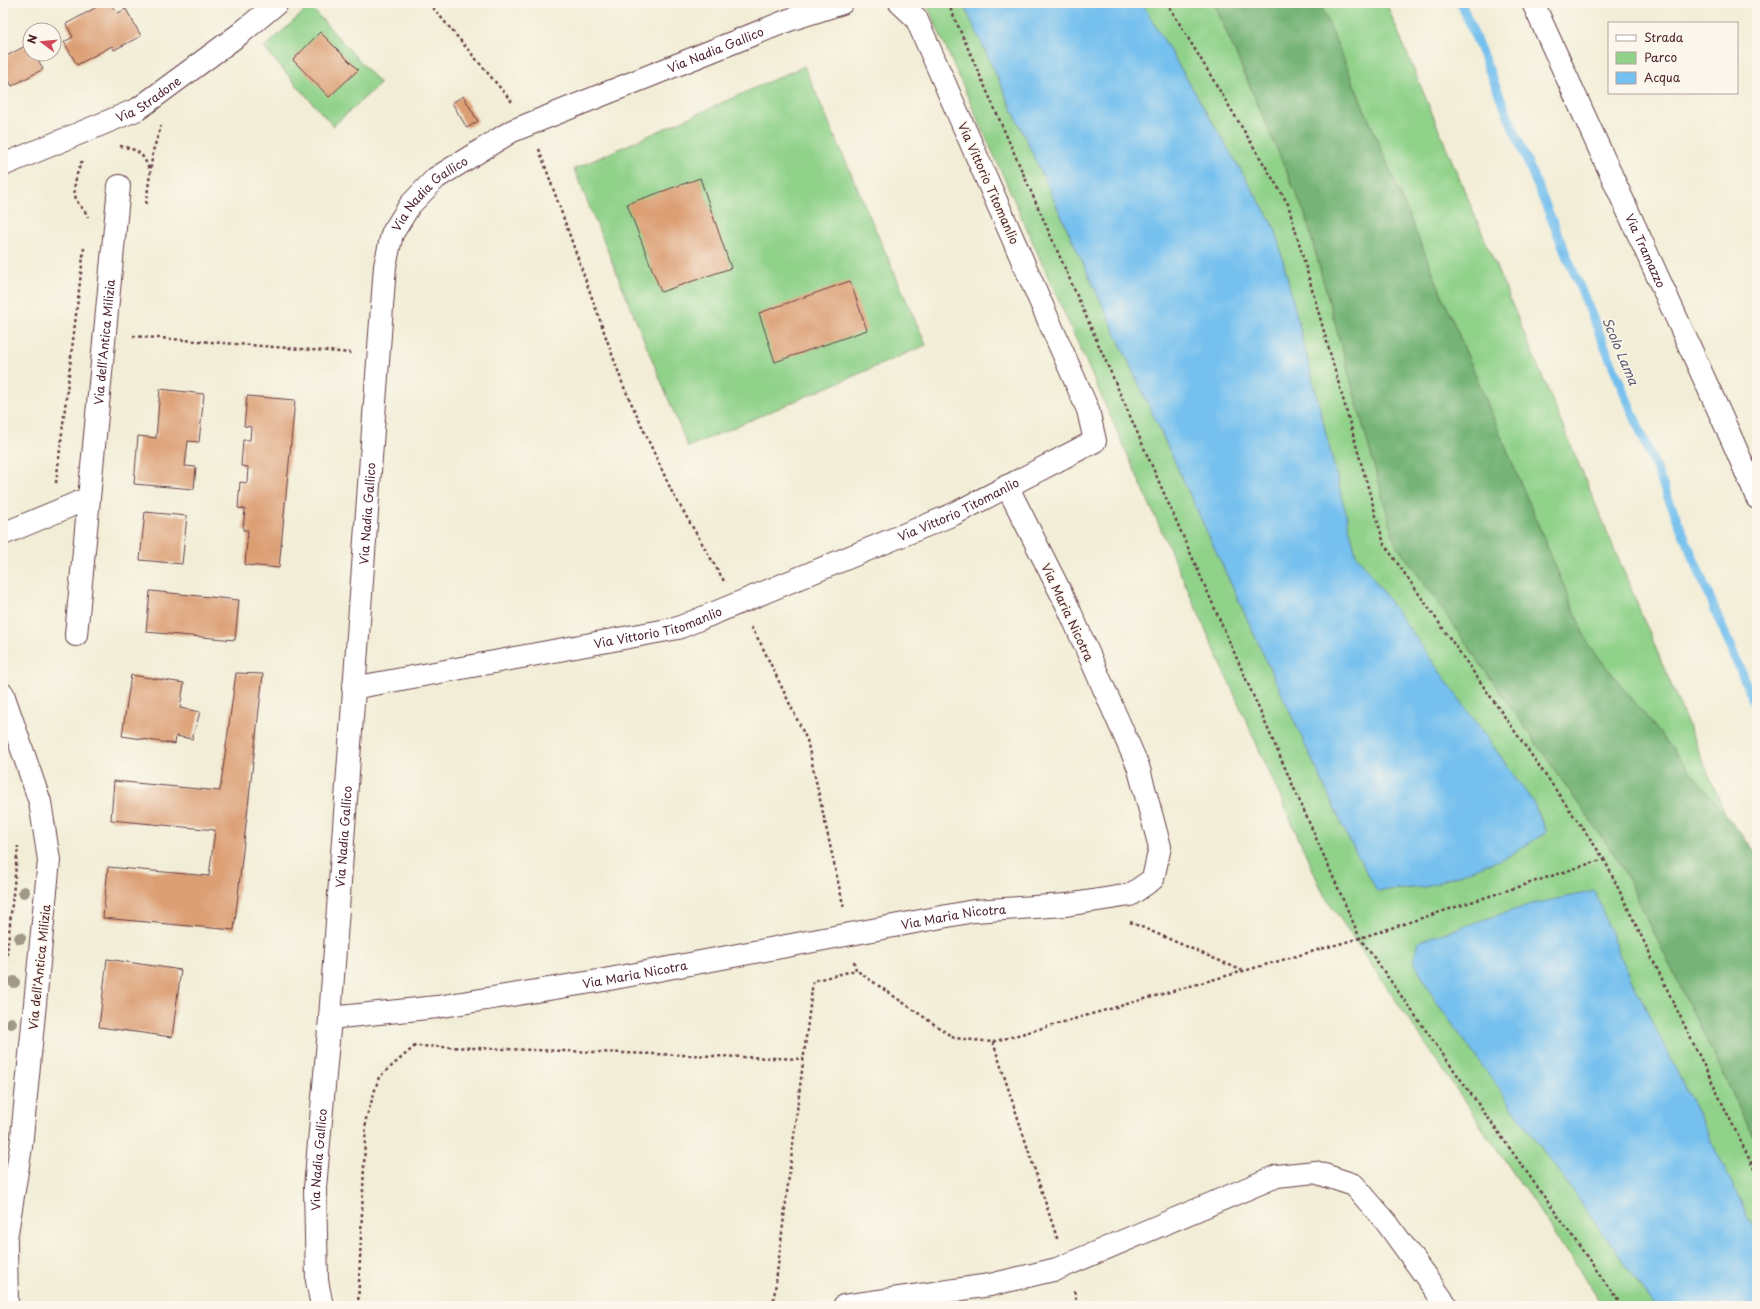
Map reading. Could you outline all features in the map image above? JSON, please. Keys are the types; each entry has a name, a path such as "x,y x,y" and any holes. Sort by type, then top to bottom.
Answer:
{"street":[{"name":"Via Stradone","path":"3,165 138,109 241,33 276,3"},
{"name":"Via Nadia Gallico","path":"322,1306 317,1281 316,1188 330,1018 385,266 392,234 410,205 436,178 512,131 789,20 842,3"},
{"name":"Via Vittorio Titomanlio","path":"353,688 678,628 954,514 1095,441 1088,410 916,18 900,3"},
{"name":"Via Tramazzo","path":"1533,3 1733,442 1757,498"},
{"name":"Via dell'Antica Milizia","path":"76,635 118,186"},
{"name":"Via Maria Nicotra","path":"330,1018 437,1008 551,989 974,911 1066,905 1130,895 1153,879 1160,847 1138,766 1068,607 1007,486"},
{"path":"3,534 90,498"},
{"name":"Via dell'Antica Milizia","path":"3,694 40,802 50,860 21,1147 5,1251 7,1306"},
{"path":"844,1306 990,1285 1066,1266 1277,1176 1315,1172 1354,1185 1387,1223 1447,1306"}],"path":[{"path":"429,3 530,124 623,385 672,492 761,644 807,740 850,933 856,970 954,1038 993,1042 1360,938 1604,859"},
{"path":"948,3 1360,938 1622,1306"},
{"path":"1167,3 1288,204 1384,544 1604,859 1757,1175"},
{"path":"118,146 132,148 143,155 150,172"},
{"path":"83,159 78,170 75,183 76,200 88,215 87,223"},
{"path":"56,487 84,246"},
{"path":"133,336 378,355"},
{"path":"3,991 19,842"},
{"path":"1127,921 1243,972"},
{"path":"773,1306 804,1059 812,981 856,970"},
{"path":"993,1042 1078,1306"},
{"path":"358,1306 366,1119 379,1077 415,1046 804,1059"}],"green space":[{"path":"926,3 1214,3 1305,214 1395,542 1620,863 1757,1144 1757,1306 1604,1306 1324,895"},
{"path":"1214,3 1320,3 1588,644 1757,854 1757,1144 1620,863 1395,542 1305,214"},
{"path":"1320,3 1386,3 1726,816 1588,644"},
{"path":"310,6 380,84 333,126 264,48"},
{"path":"804,66 926,345 688,447 574,169"}],"water":[{"path":"963,3 1142,3 1275,228 1356,554 1533,802 1547,832 1507,857 1426,887 1377,891 1350,842"},
{"path":"1595,891 1618,952 1757,1234 1757,1306 1655,1306 1435,1000 1413,960 1419,941 1532,904"}],"building":[{"path":"104,3 109,3 118,13 126,9 141,36 114,50 112,46 77,65 64,42 73,37 66,24"},
{"path":"320,32 358,70 329,97 293,60"},
{"path":"22,48 22,62 39,62 43,69 12,86 3,70 3,58"},
{"path":"463,96 478,121 467,128 452,103"},
{"path":"700,178 731,268 661,292 627,204"},
{"path":"850,281 867,330 775,362 759,313"},
{"path":"160,389 204,394 199,442 188,441 185,466 196,467 194,489 134,484 138,436 156,438"},
{"path":"247,396 295,400 279,568 245,565 248,530 243,530 245,509 238,508 240,482 247,483 248,467 241,466 243,440 250,440 251,427 244,426"},
{"path":"145,512 187,516 182,564 140,560"},
{"path":"150,591 239,600 235,640 146,632"},
{"path":"236,673 263,674 234,930 103,918 108,867 209,876 215,830 111,820 114,781 220,791"},
{"path":"131,675 184,683 180,708 200,712 192,739 176,736 175,744 122,736"},
{"path":"107,959 181,970 172,1037 99,1027"}],"waterway":[{"name":"Scolo Lama","path":"1461,3 1757,710"}]}
